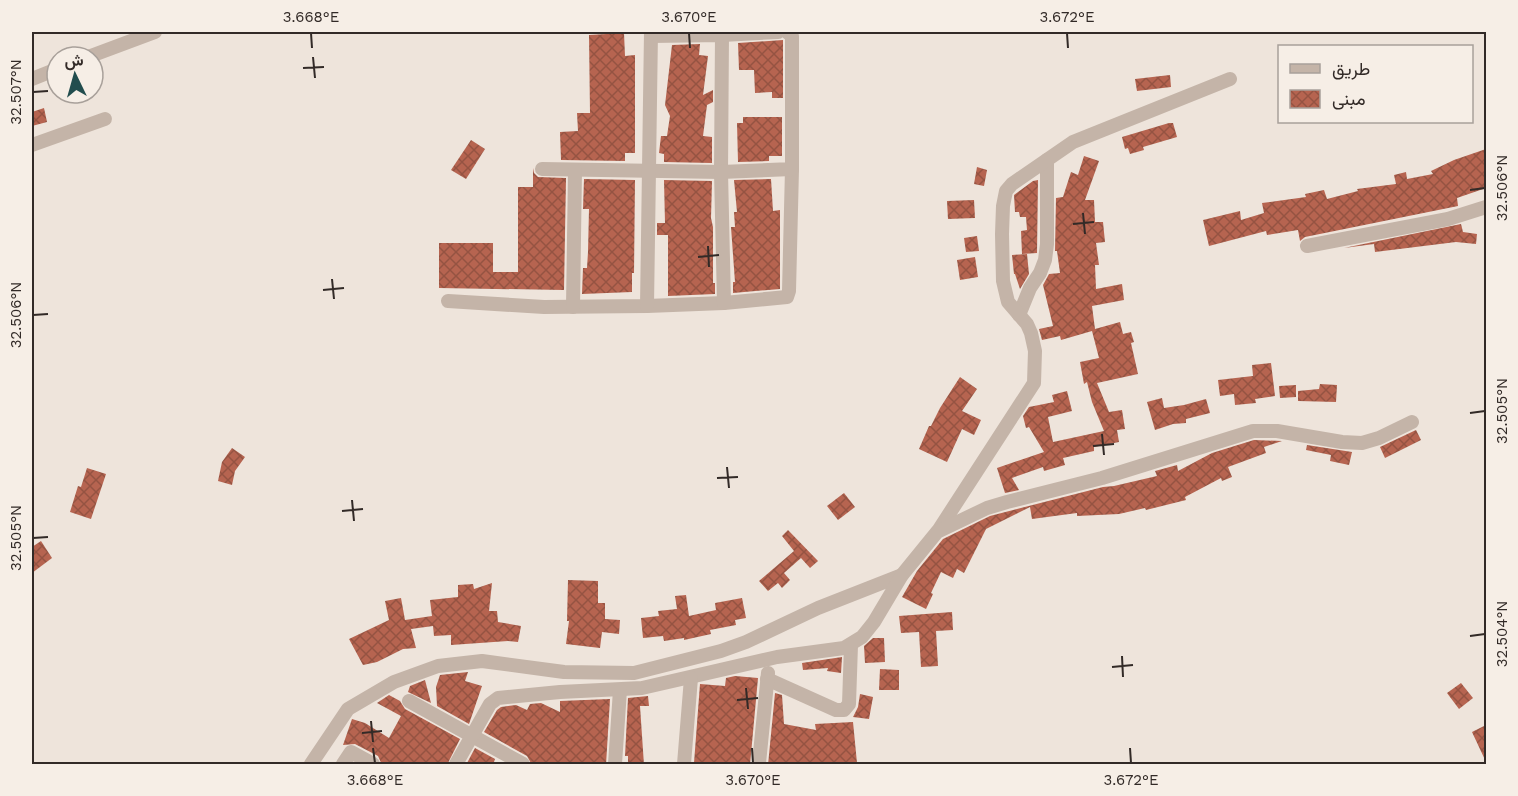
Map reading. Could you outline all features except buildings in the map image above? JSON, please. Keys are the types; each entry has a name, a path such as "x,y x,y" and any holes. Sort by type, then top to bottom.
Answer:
{"street":[{"path":"105,51 156,32"},
{"path":"647,306 651,34 722,35 778,32"},
{"path":"448,301 573,307 724,303 787,297 792,169 792,36 787,32"},
{"path":"722,35 721,172 724,303"},
{"path":"456,765 490,704 498,698 642,688 769,658 837,650 851,645 862,637 874,622 902,575 937,532 1034,382 1033,340 1027,324 1008,302 1003,281 1002,234 1005,196 1012,184 1073,142 1230,79"},
{"path":"32,145 105,119"},
{"path":"1019,315 1045,260 1047,160"},
{"path":"542,169 721,172 792,169"},
{"path":"573,307 575,170"},
{"path":"1307,246 1448,219 1486,207"},
{"path":"937,532 987,508 1102,478 1253,431 1277,431 1342,442 1362,442 1379,438 1412,422"},
{"path":"311,765 348,709 394,682 438,666 482,661 564,672 634,673 729,648 818,608 902,575"},
{"path":"767,679 836,710 844,710 849,704 851,645"},
{"path":"759,764 769,658"},
{"path":"684,765 691,678"},
{"path":"615,765 620,690"},
{"path":"409,701 523,765"},
{"path":"343,765 351,752 373,765"}]}
